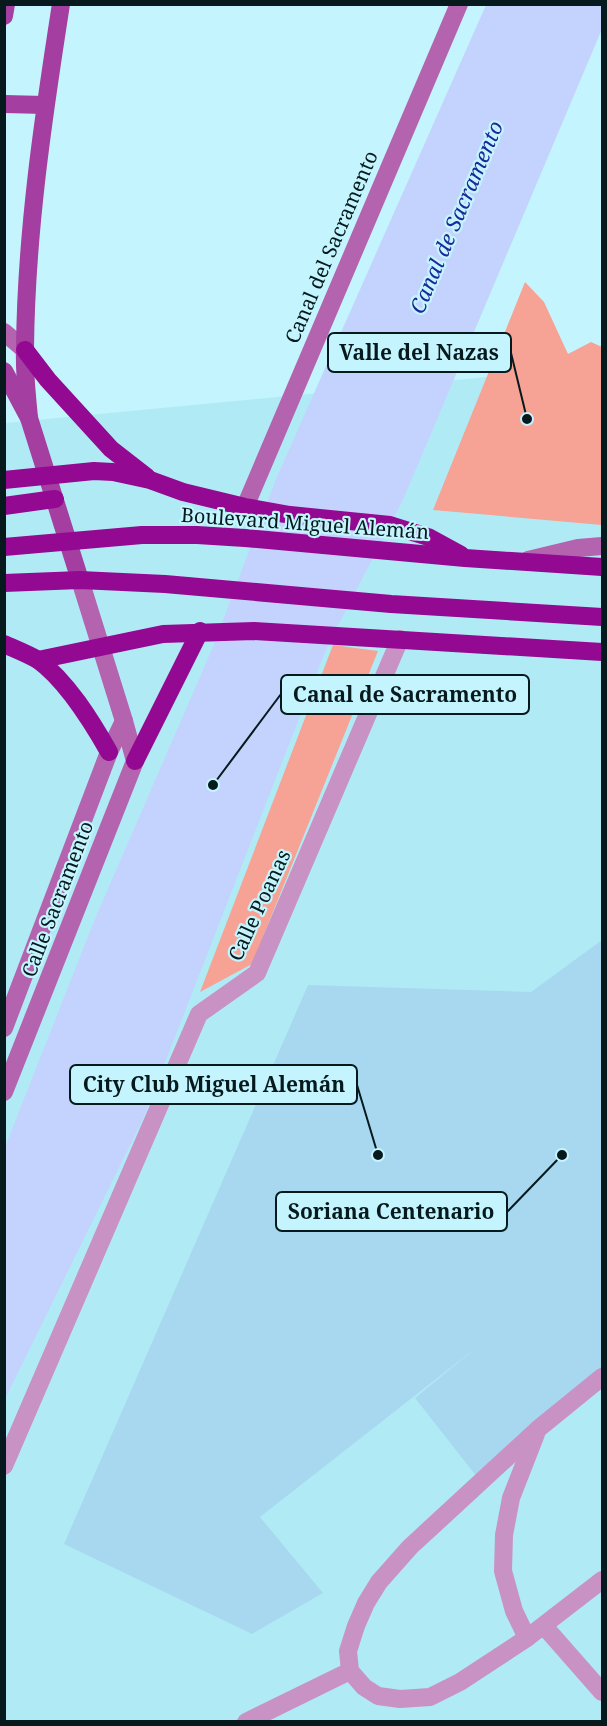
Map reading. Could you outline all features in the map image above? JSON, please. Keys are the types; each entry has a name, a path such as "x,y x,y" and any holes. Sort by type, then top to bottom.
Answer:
{"highway":[{"path":"25,350 48,380 111,448 150,480"},
{"path":"4,480 94,471 113,472 245,507 290,515 390,525 428,537 465,558"},
{"path":"4,506 55,499"},
{"name":"Boulevard Miguel Alemán","path":"4,548 142,535 175,535 245,538 465,558 603,567"},
{"path":"4,583 80,580 165,584 391,604 603,617"},
{"path":"135,761 200,631"},
{"path":"38,660 163,634 200,631 254,631 603,652"},
{"path":"4,644 38,660 79,704 109,752"}],"main road":[{"path":"4,16 6,4"},
{"path":"29,418 25,350 32,214 45,105 61,4"},
{"name":"Canal del Sacramento","path":"245,507 459,4"},
{"path":"4,104 45,105"},
{"path":"4,332 25,350"},
{"path":"4,371 29,418 135,761"},
{"path":"519,562 578,548 603,546"},
{"name":"Calle Sacramento","path":"4,1028 109,752 124,721"},
{"name":"Calle Sacramento","path":"4,1092 135,761"}],"street":[{"name":"Calle Poanas","path":"4,1466 199,1014 257,973 400,639"},
{"path":"603,1377 538,1429 410,1547 379,1582 356,1626 348,1652 350,1671 364,1687 378,1696 400,1699 430,1697 460,1682 527,1638 603,1580"},
{"path":"527,1638 513,1611 502,1571 504,1535 511,1498 538,1429"},
{"path":"544,1626 603,1692"},
{"path":"246,1722 350,1671"}],"shaded area":[{"path":"525,282 544,302 568,354 591,342 602,347 602,525 433,510"},
{"path":"602,343 602,1721 5,1722 5,423 592,367"},
{"path":"333,645 378,651 252,964 200,992"}],"water":[{"name":"Canal de Sacramento","path":"486,5 602,5 602,29 403,500 327,647 143,1119 5,1399 5,1147 94,921 212,649 276,479"}],"building":[{"path":"602,940 602,1379 477,1477 415,1398 477,1347 260,1517 323,1593 252,1634 64,1544 308,985 531,992"}],"place":[{"name":"Valle del Nazas","path":"527,419"},
{"name":"Canal de Sacramento","path":"213,785"},
{"name":"City Club Miguel Alemán","path":"378,1155"},
{"name":"Soriana Centenario","path":"562,1155"}]}
